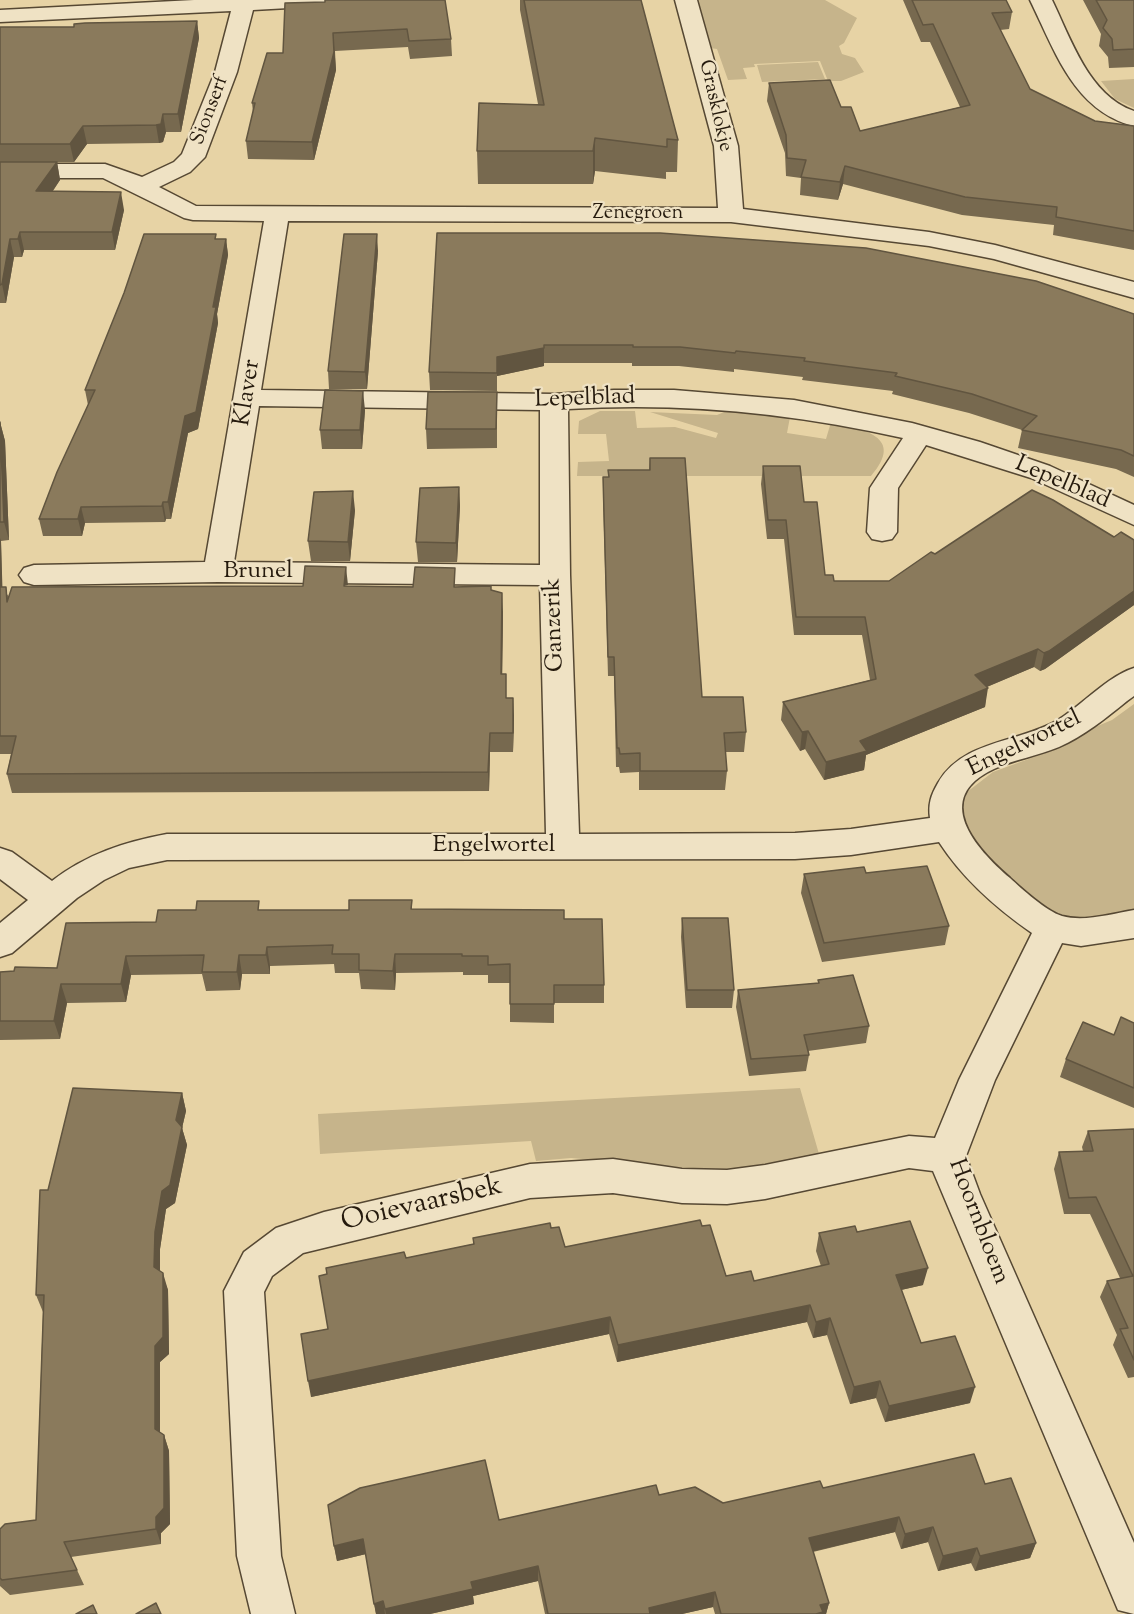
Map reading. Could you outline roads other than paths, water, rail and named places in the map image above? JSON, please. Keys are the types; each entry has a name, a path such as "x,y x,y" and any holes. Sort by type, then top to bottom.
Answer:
{"street":[{"path":"0,16 325,0"},
{"name":"Grasklokje","path":"686,0 726,146 731,215"},
{"path":"1041,0 1087,87 1103,105 1134,119"},
{"name":"Sionserf","path":"141,187 182,167 194,157 226,72 244,4"},
{"path":"0,171 105,171 119,175 141,187"},
{"name":"Zenegroen","path":"141,187 178,209 193,213 731,215 929,239 995,252 1094,277 1134,290"},
{"name":"Klaver","path":"218,572 278,214"},
{"name":"Lepelblad","path":"248,398 554,402 598,398 706,400 796,410 879,424 1028,468 1134,516"},
{"name":"Ganzerik","path":"554,402 555,575 562,848"},
{"path":"882,532 884,488 919,435"},
{"name":"Brunel","path":"34,575 218,572 555,575"},
{"name":"Engelwortel","path":"1052,928 1000,891 962,852 948,828 945,809 946,796 960,775 990,757 1058,734 1078,722 1134,679"},
{"name":"Engelwortel","path":"0,943 102,865 134,853 167,847 795,846 851,842 948,828"},
{"path":"0,861 54,900"},
{"path":"1052,928 1080,932 1134,924"},
{"name":"Hoornbloem","path":"1052,928 977,1080 947,1156 961,1194 1134,1594"},
{"name":"Ooievaarsbek","path":"273,1614 259,1556 244,1291 258,1264 290,1240 324,1229 530,1181 613,1176 682,1186 727,1187 765,1182 909,1152 947,1156"}]}
